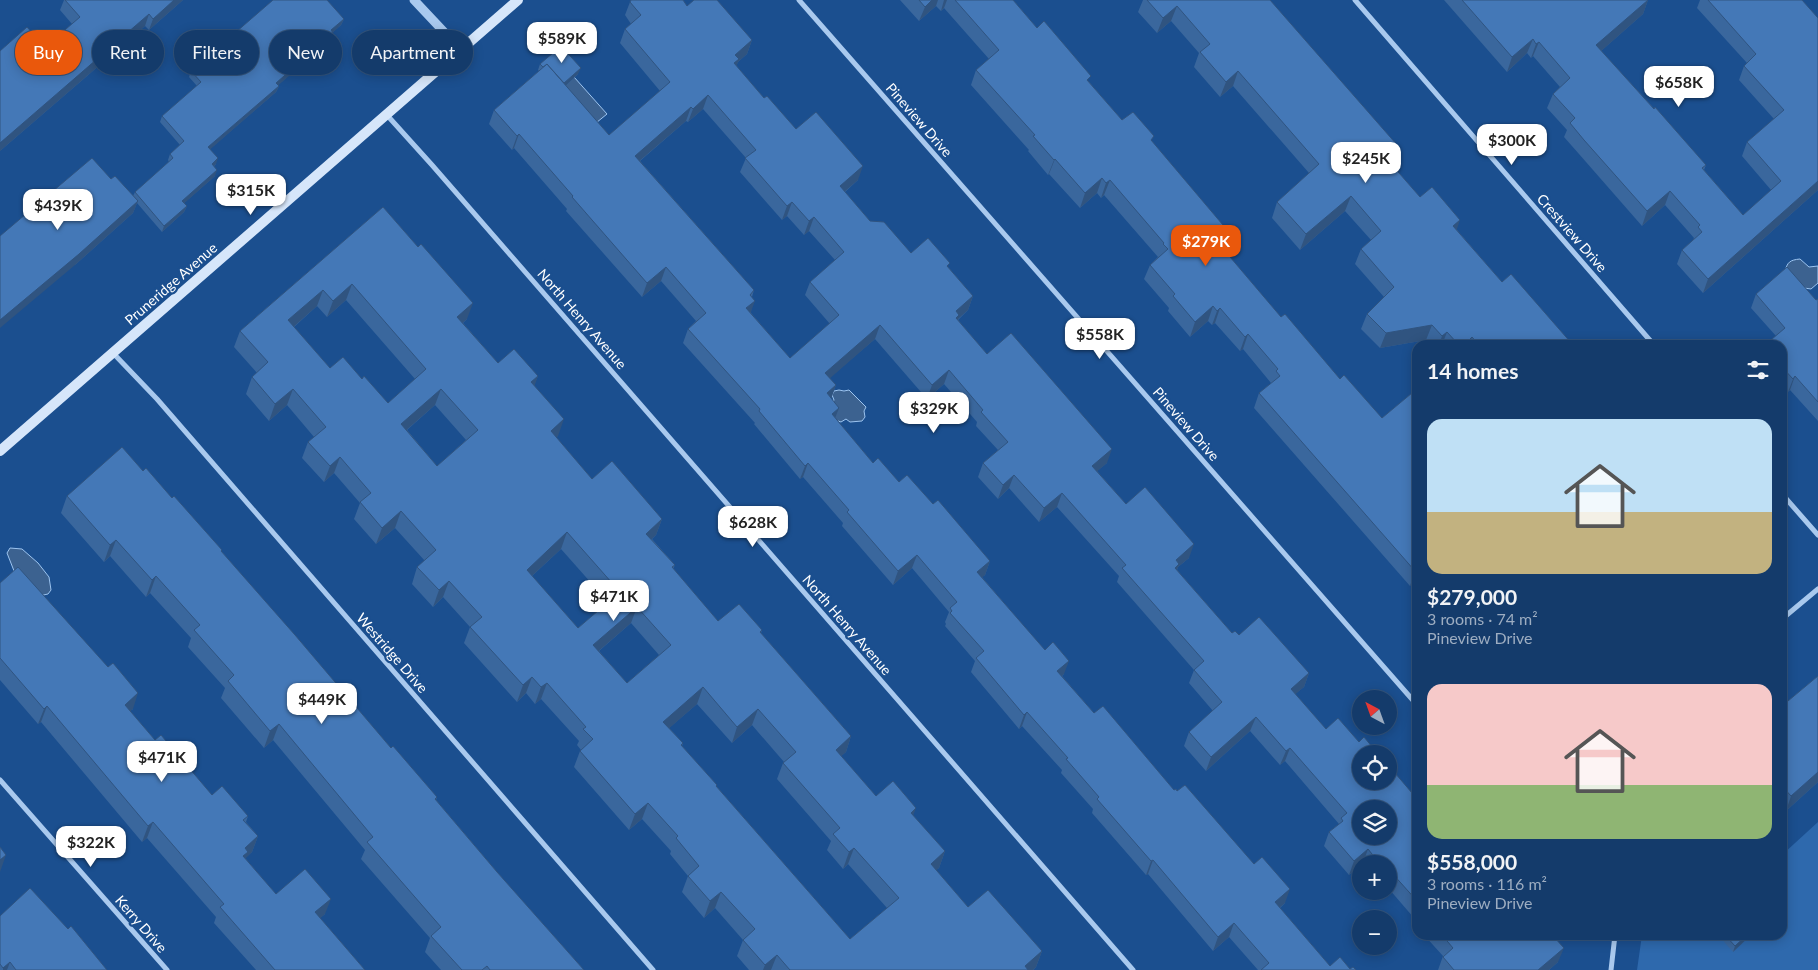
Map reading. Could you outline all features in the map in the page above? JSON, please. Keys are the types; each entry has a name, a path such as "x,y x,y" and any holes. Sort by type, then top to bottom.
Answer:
{"main road":[{"name":"Pruneridge Avenue","path":"473,39 518,0"},
{"name":"Pruneridge Avenue","path":"0,451 432,75"}],"street":[{"path":"414,0 442,30"},
{"name":"Pineview Drive","path":"798,0 1412,699"},
{"name":"Crestview Drive","path":"1355,0 1650,340"},
{"name":"North Henry Avenue","path":"386,114 439,172 1133,970"},
{"name":"Westridge Drive","path":"113,352 157,399 653,970"},
{"path":"1787,500 1818,535"},
{"path":"1787,615 1818,589"},
{"name":"Kerry Drive","path":"0,780 167,970"},
{"path":"1611,970 1614,940"}],"shaded area":[{"path":"574,77 607,114 591,127 562,86"},
{"path":"1800,259 1809,267 1818,266 1818,283 1811,289 1804,288 1785,272 1790,262"},
{"path":"849,390 866,407 864,411 865,417 862,421 850,422 846,419 841,422 835,420 832,395 834,391"},
{"path":"10,548 22,549 38,563 49,577 51,590 48,594 39,596 16,576 7,553"},
{"path":"1818,822 1818,970 1637,970 1641,940 1787,940 1787,850"}],"building":[{"path":"65,0 174,0 153,19 149,14 131,30 92,30 92,63 82,72 82,30 65,30 80,17"},
{"path":"273,0 327,0 344,19 331,30 269,30 269,75 285,75 276,83 279,86 208,147 218,158 212,164 217,170 182,201 187,206 164,226 135,192 173,158 170,154 184,141 162,116 201,82 195,75 259,75 259,30 238,30"},
{"path":"631,0 683,0 687,6 694,0 717,0 752,40 735,55 739,59 734,63 764,98 767,96 796,129 816,112 863,166 840,186 870,221 884,222 911,253 928,238 950,263 947,266 973,296 956,311 959,315 956,318 987,354 1011,333 1112,449 1092,466 1126,504 1145,487 1194,544 1176,560 1179,564 1175,568 1232,633 1235,631 1239,635 1259,617 1309,673 1291,689 1326,729 1338,718 1359,742 1364,737 1371,745 1352,745 1352,790 1397,790 1397,775 1412,793 1412,895 1397,879 1397,855 1373,855 1368,849 1361,855 1352,855 1352,859 1329,832 1343,821 1341,818 1347,813 1290,748 1286,751 1256,717 1211,757 1189,732 1222,702 1194,670 1204,661 1122,568 1126,565 1062,493 1044,508 1014,475 1003,485 983,463 1008,442 981,412 983,410 949,370 932,385 880,325 825,373 836,385 827,393 839,408 832,414 873,463 878,458 899,482 907,475 933,504 938,500 990,561 977,572 1045,650 1053,642 1069,661 1057,671 1094,713 1103,706 1174,790 1176,789 1177,791 1185,785 1254,864 1262,857 1290,889 1275,902 1330,966 1340,957 1350,969 1353,967 1356,970 1261,970 1269,963 1234,923 1218,937 1153,860 1151,861 1097,799 1099,797 1066,759 1068,758 1027,712 1024,715 976,658 984,651 950,613 952,611 950,608 957,602 917,555 898,571 847,512 849,510 808,463 805,466 759,411 760,409 688,329 706,313 666,267 647,283 519,134 517,136 494,110 547,64 609,135 670,82 625,29 641,15 630,2","holes":["708,95 756,150 745,158 787,206 792,202 809,221 814,217 844,252 810,282 839,315 790,358 746,308 755,301 750,295 754,290 635,156 691,107 693,109"]},
{"path":"919,0 932,0 925,7"},
{"path":"955,0 1013,0 1037,28 1044,21 1091,76 1087,80 1122,120 1133,112 1154,136 1151,140 1228,231 1218,240 1221,243 1219,244 1281,317 1285,314 1340,379 1344,375 1382,418 1412,393 1412,568 1259,393 1280,376 1276,371 1278,369 1248,334 1245,337 1220,308 1217,311 1213,306 1195,322 1173,296 1175,294 1150,265 1168,249 1110,180 1106,183 1102,178 1085,193 976,70 999,50"},
{"path":"1147,0 1270,0 1398,146 1385,157 1420,197 1432,187 1460,220 1453,226 1502,282 1511,274 1569,340 1475,340 1472,337 1469,340 1454,340 1447,332 1442,336 1432,325 1386,333 1367,314 1394,287 1361,249 1381,231 1351,196 1306,234 1277,202 1319,164 1238,71 1226,82 1200,52 1210,44 1177,6 1163,18"},
{"path":"1462,0 1648,0 1596,45 1654,109 1655,107 1706,165 1702,168 1743,215 1781,181 1747,142 1784,110 1744,66 1756,54 1708,0 1802,0 1818,18 1818,181 1708,279 1682,250 1702,232 1698,227 1700,225 1670,191 1647,211 1584,140 1570,123 1575,118 1553,94 1570,78 1539,42 1536,44 1533,39 1512,57"},
{"path":"15,38 15,75 79,75 0,143 0,51"},
{"path":"561,46 581,68 564,83 547,64 543,67 540,64"},
{"path":"92,158 111,179 115,176 138,201 79,254 0,320 0,236"},
{"path":"383,207 418,247 421,244 473,303 457,317 498,363 514,349 538,376 531,382 564,419 551,431 592,479 612,461 662,519 646,534 675,565 672,567 718,621 739,604 762,630 760,632 851,736 836,750 876,796 893,781 916,808 911,813 945,851 931,864 968,907 988,890 1042,951 1025,966 1028,970 790,970 777,955 765,965 743,940 755,929 721,892 710,901 688,876 699,866 676,838 678,836 648,803 635,814 580,751 593,739 583,729 586,727 547,683 541,687 532,677 523,685 470,627 482,617 449,581 439,590 417,567 436,550 401,511 382,528 360,502 371,493 340,457 330,466 308,442 326,427 293,389 275,404 252,377 268,362 240,331","holes":["352,284 426,369 388,403 364,376 362,379 343,357 330,368 288,320 323,290 333,301","441,389 478,430 437,466 401,424","567,532 620,592 578,628 527,570","637,607 671,645 627,683 593,645","703,687 737,727 758,709 796,752 783,763 840,828 833,834 849,852 854,848 899,898 850,939 681,745 683,743 663,722"]},
{"path":"1787,267 1816,300 1818,299 1818,402 1795,376 1793,379 1787,372 1787,340 1771,340 1785,328 1756,294"},
{"path":"122,447 143,471 146,468 172,498 174,496 222,550 391,748 393,746 437,797 435,799 497,872 584,970 490,970 487,966 482,970 462,970 431,936 441,927 367,842 373,837 279,724 270,731 228,681 234,675 194,630 200,625 156,576 152,580 116,540 110,545 67,496"},
{"path":"18,567 108,667 113,663 138,693 125,705 155,740 161,735 212,795 222,786 248,816 243,820 258,836 245,848 248,852 243,856 276,894 305,869 331,899 315,912 365,970 275,970 220,907 224,904 153,822 148,826 47,706 44,709 0,658 0,583"},
{"path":"1818,676 1818,772 1791,796 1787,792 1787,702"},
{"path":"0,847 6,855 0,860"},
{"path":"30,888 68,929 71,926 107,970 16,970 10,962 3,968 0,964 0,916"},
{"path":"1446,940 1557,940 1564,948 1538,970 1454,970 1443,957 1453,948"},
{"path":"1730,940 1742,940 1735,946"}]}
